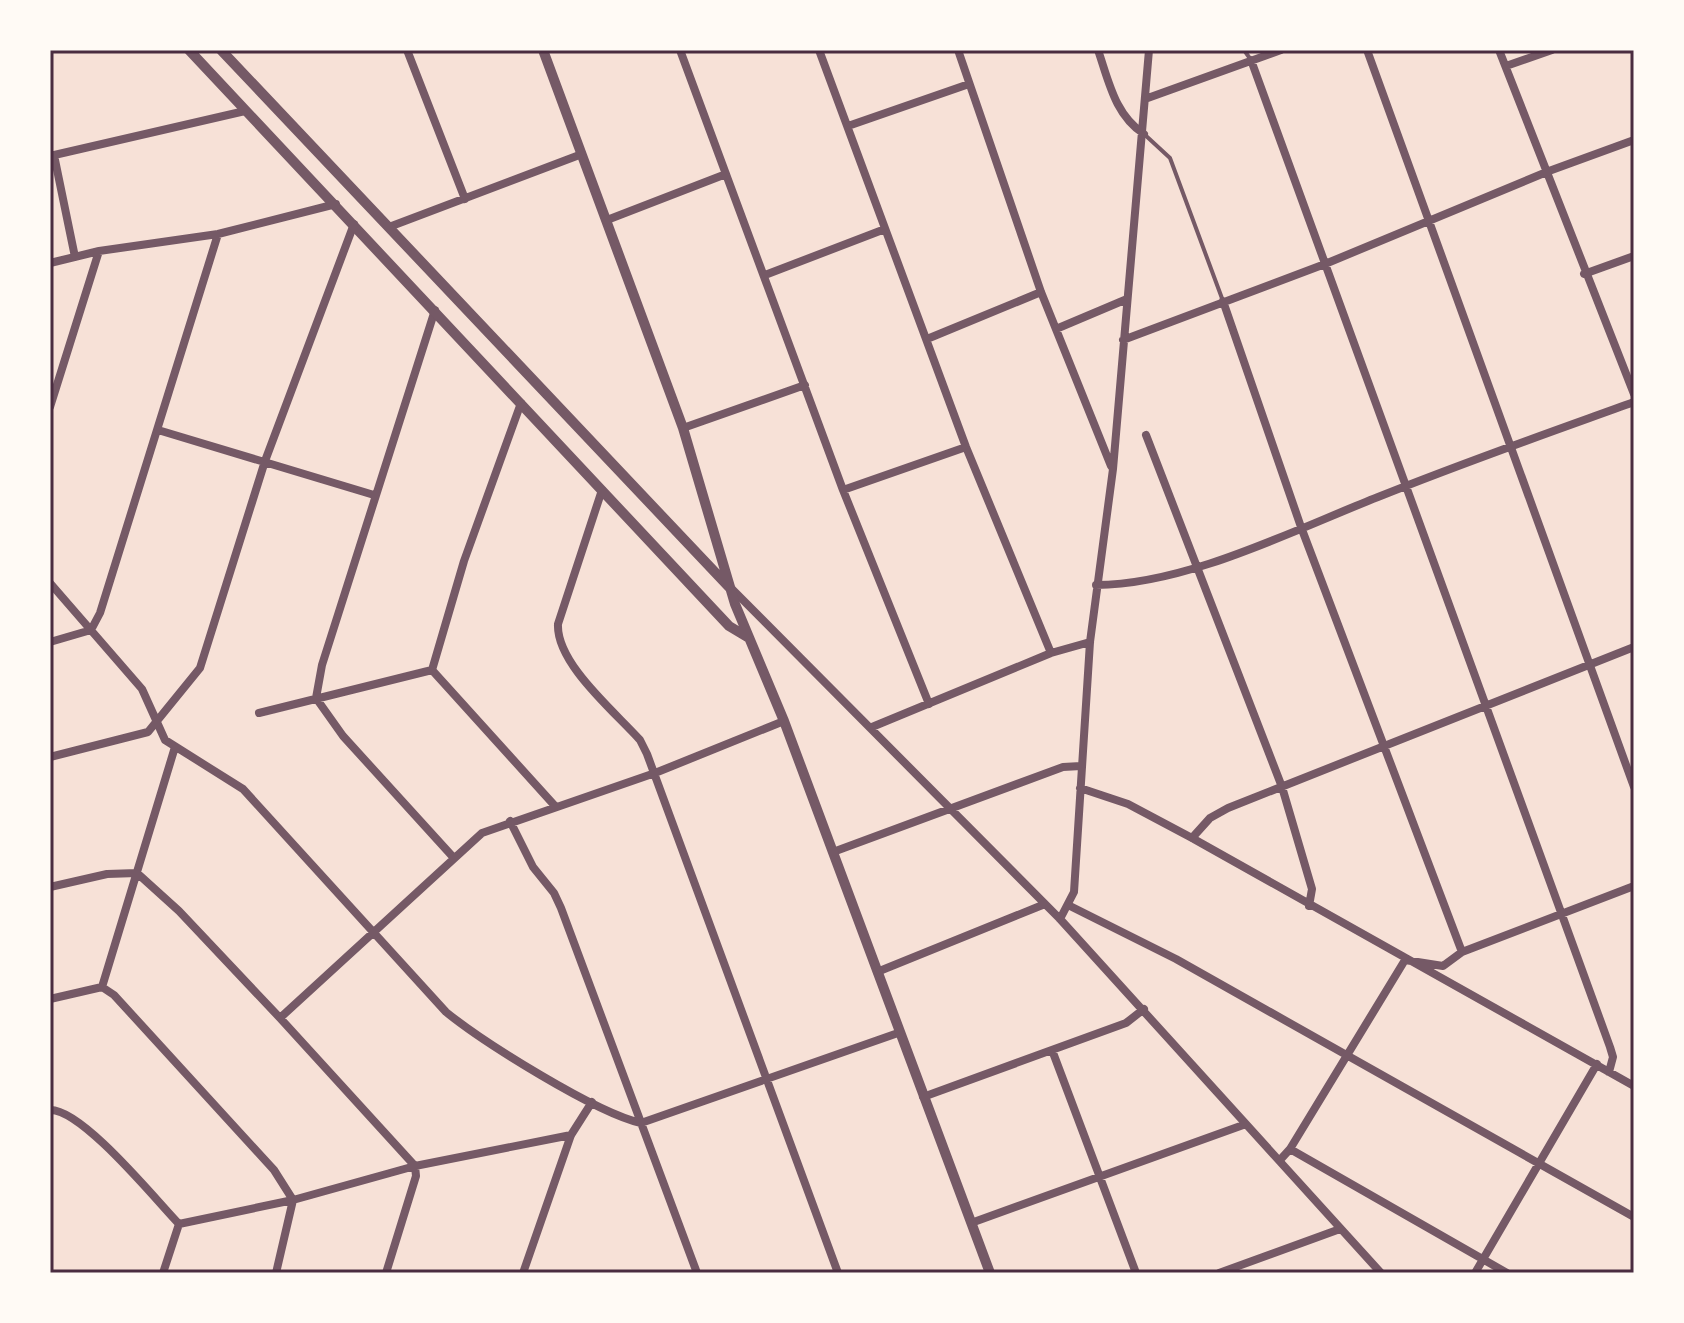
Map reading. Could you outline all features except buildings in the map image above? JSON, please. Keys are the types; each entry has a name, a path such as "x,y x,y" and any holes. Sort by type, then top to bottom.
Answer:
{"street":[{"path":"189,50 729,626 749,638"},
{"path":"221,50 729,587 872,727 1060,919 1381,1273"},
{"path":"407,50 465,199"},
{"path":"543,50 683,428 729,587 784,721 990,1273"},
{"path":"680,50 843,490 929,704"},
{"path":"819,50 966,447 1051,653"},
{"path":"958,50 1041,292 1113,469"},
{"path":"1098,50 1116,103 1129,124 1144,134"},
{"path":"1060,919 1070,906 1074,892 1090,642 1113,469 1149,50"},
{"path":"1145,99 1281,50"},
{"path":"1367,50 1432,221 1509,446 1634,787"},
{"path":"1499,50 1549,171 1584,274 1634,394"},
{"path":"1506,66 1552,50"},
{"path":"1251,60 1613,1057 1609,1072"},
{"path":"848,126 969,84"},
{"path":"75,257 52,155 245,111"},
{"path":"1123,340 1325,264 1549,171 1634,140"},
{"path":"389,227 582,154"},
{"path":"607,220 726,174"},
{"path":"50,263 99,251 218,234 336,204"},
{"path":"50,757 130,739 157,723 200,668 265,461 354,224"},
{"path":"765,275 885,229"},
{"path":"50,642 91,630 100,613 218,234"},
{"path":"50,407 99,251"},
{"path":"1584,274 1634,256"},
{"path":"927,339 1041,292"},
{"path":"1056,329 1127,299"},
{"path":"1223,301 1301,527 1462,952"},
{"path":"435,310 374,495 322,665 316,698 343,736 453,857"},
{"path":"683,428 805,385"},
{"path":"1096,585 1129,585 1197,566 1509,446 1634,402"},
{"path":"432,670 464,561 521,403"},
{"path":"158,430 374,495"},
{"path":"1146,435 1282,787 1312,889 1309,906"},
{"path":"843,490 966,447"},
{"path":"602,490 558,624 558,638 568,660 640,740 655,773 838,1273"},
{"path":"50,583 142,689 165,740 205,762 243,789 446,1012 469,1031 592,1102 641,1123 898,1033"},
{"path":"872,727 1051,653 1090,642"},
{"path":"1192,838 1210,818 1634,647"},
{"path":"259,713 432,670"},
{"path":"432,670 555,806"},
{"path":"280,1018 482,833 655,773 784,721"},
{"path":"102,987 175,747"},
{"path":"833,852 1063,767 1081,766"},
{"path":"1080,788 1128,804 1192,838 1634,1086"},
{"path":"510,821 533,867 554,893 561,908 697,1273"},
{"path":"50,887 107,874 137,873 179,911 415,1166 416,1176 386,1273"},
{"path":"1405,960 1443,966 1462,952 1634,886"},
{"path":"877,972 1045,904"},
{"path":"1070,906 1176,959 1634,1217"},
{"path":"1280,1160 1290,1149 1405,960"},
{"path":"50,999 102,987 114,995 274,1170 293,1200 276,1273"},
{"path":"923,1097 1126,1023 1144,1009"},
{"path":"1052,1050 1136,1273"},
{"path":"1475,1273 1597,1064"},
{"path":"523,1273 571,1135 592,1102"},
{"path":"50,1110 61,1110 82,1125 179,1224"},
{"path":"971,1223 1246,1124"},
{"path":"179,1224 293,1200 415,1166 571,1135"},
{"path":"1290,1149 1507,1273"},
{"path":"163,1273 179,1224"},
{"path":"1219,1273 1340,1229"}],"lane":[{"path":"1244,50 1251,60"},
{"path":"1144,134 1170,158 1223,301"}]}
